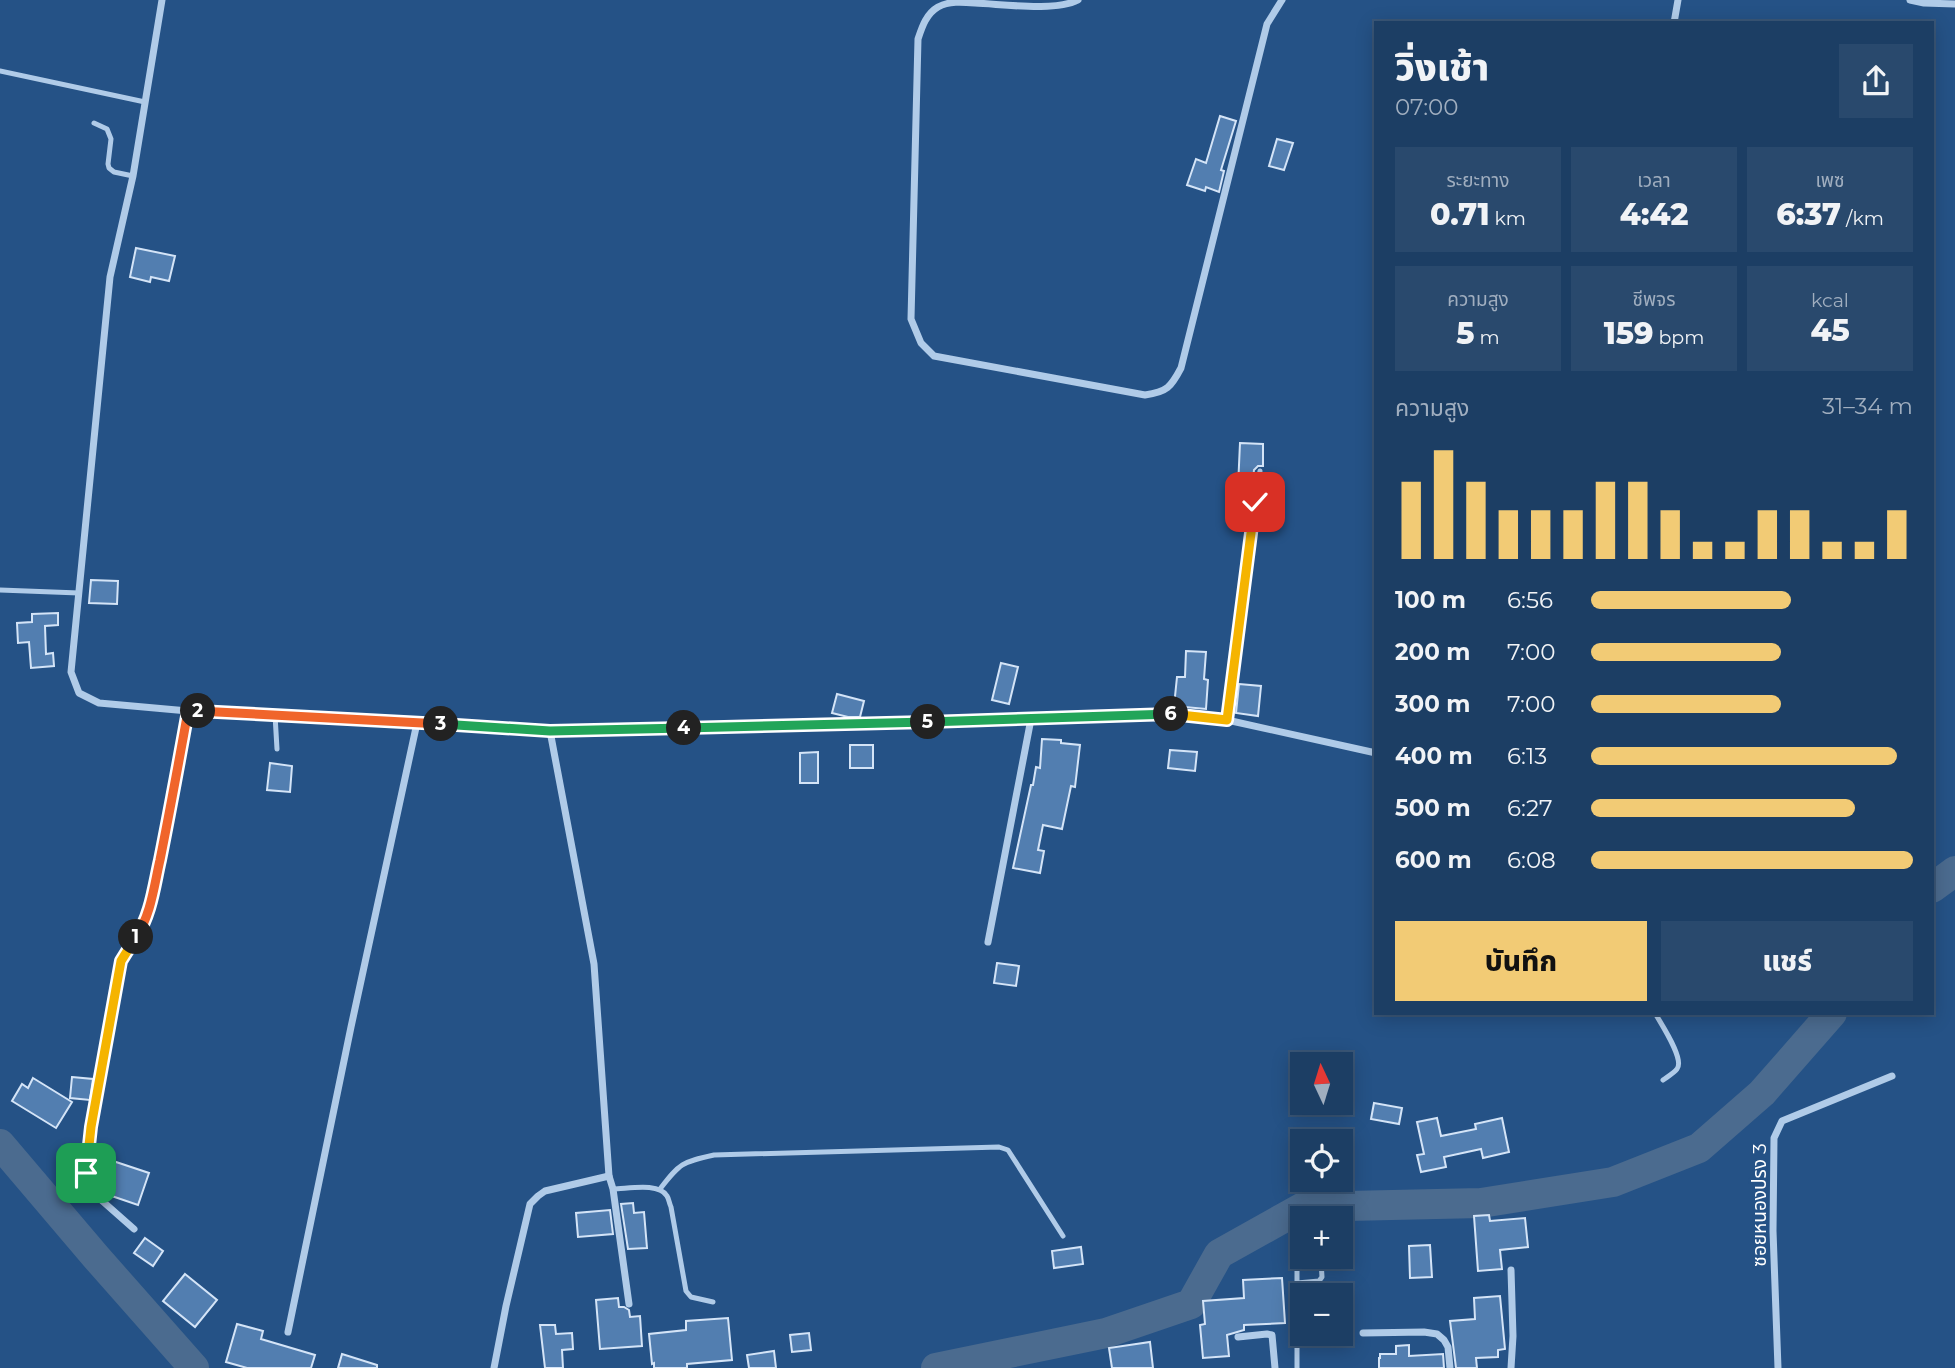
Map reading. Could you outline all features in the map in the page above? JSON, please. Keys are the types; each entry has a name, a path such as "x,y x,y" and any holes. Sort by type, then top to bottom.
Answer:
{"street":[{"path":"162,0 133,176 110,277 71,672 79,693 99,703 188,711 550,731 1167,714 1227,720 1374,753"},
{"path":"1078,0 1047,6 955,2 937,8 924,20 918,39 911,319 921,342 934,356 1145,395 1167,388 1181,368 1267,24 1282,0"},
{"path":"1674,21 1678,0"},
{"path":"1910,0 1955,4"},
{"path":"134,1229 91,1191 86,1173 87,1149 121,961 144,925 150,905 188,711"},
{"path":"988,942 1031,719"},
{"path":"288,1332 417,723"},
{"path":"550,731 594,964 610,1176 629,1304"},
{"name":"ซอยหนองปรง 3","path":"1778,1368 1773,1231 1774,1138 1777,1129 1782,1121 1892,1076"},
{"path":"495,1368 506,1306 530,1204 545,1191 610,1176"},
{"path":"1511,1270 1511,1368"},
{"path":"1363,1333 1437,1334 1448,1347 1450,1368"},
{"path":"1238,1337 1272,1335 1275,1368"}],"lane":[{"path":"0,71 145,102"},
{"path":"93,123 107,129 111,139 109,168 114,172 133,176"},
{"path":"1227,720 1260,471"},
{"path":"0,590 79,593"},
{"path":"275,715 277,749"},
{"path":"1656,1015 1680,1061 1678,1069 1663,1080"},
{"path":"660,1189 676,1168 691,1160 714,1155 999,1147 1008,1150 1063,1236"},
{"path":"613,1189 653,1188 667,1194 686,1291 691,1297 713,1302"},
{"path":"1297,1269 1297,1283 1319,1281 1322,1277 1322,1269"},
{"path":"1297,1346 1297,1368"}],"building":[{"path":"1220,116 1236,121 1221,170 1224,171 1219,192 1206,187 1205,191 1187,185 1196,159 1206,163"},
{"path":"1277,139 1293,143 1284,170 1269,166"},
{"path":"136,248 175,256 169,281 151,277 150,282 130,277"},
{"path":"1240,443 1263,444 1263,466 1254,470 1252,487 1238,487"},
{"path":"91,580 118,581 117,604 89,603"},
{"path":"58,613 58,625 45,626 46,654 53,653 54,666 31,668 29,642 18,643 17,623 32,622 32,614"},
{"path":"1186,651 1206,652 1206,709 1174,706 1177,677 1185,677"},
{"path":"1001,663 1018,667 1009,704 992,700"},
{"path":"1239,684 1261,686 1258,716 1236,713"},
{"path":"837,694 864,701 860,717 832,713"},
{"path":"1042,739 1080,745 1075,787 1071,786 1062,829 1043,825 1038,850 1044,851 1040,873 1013,868 1031,785 1036,767 1040,768"},
{"path":"850,745 873,745 873,768 850,768"},
{"path":"1170,750 1197,752 1195,771 1168,768"},
{"path":"818,752 818,783 800,783 800,753"},
{"path":"270,763 292,766 290,792 267,790"},
{"path":"997,963 1019,966 1016,986 994,983"},
{"path":"72,1077 93,1079 90,1100 70,1098"},
{"path":"33,1078 72,1102 56,1128 12,1101 22,1084 28,1088"},
{"path":"1374,1103 1402,1108 1399,1124 1371,1119"},
{"path":"1437,1118 1441,1136 1476,1129 1475,1124 1502,1118 1509,1152 1483,1158 1481,1149 1444,1157 1446,1167 1421,1172 1417,1155 1424,1154 1417,1122"},
{"path":"104,1158 149,1173 138,1205 96,1188 95,1183"},
{"path":"633,1203 634,1213 644,1212 647,1248 628,1249 621,1204"},
{"path":"610,1210 613,1234 578,1237 576,1213"},
{"path":"1489,1215 1490,1221 1525,1218 1528,1247 1500,1250 1502,1269 1478,1271 1474,1216"},
{"path":"145,1238 163,1251 153,1266 134,1253"},
{"path":"1430,1245 1432,1277 1410,1278 1409,1246"},
{"path":"1081,1247 1083,1264 1054,1268 1052,1251"},
{"path":"185,1274 217,1300 195,1327 163,1301"},
{"path":"1282,1278 1285,1323 1244,1325 1244,1330 1227,1335 1229,1356 1203,1358 1200,1325 1205,1324 1203,1301 1244,1298 1243,1280"},
{"path":"1500,1296 1505,1349 1498,1350 1498,1357 1476,1358 1477,1368 1456,1368 1450,1321 1475,1319 1474,1298"},
{"path":"618,1298 619,1307 629,1310 630,1317 640,1316 642,1346 600,1349 596,1300"},
{"path":"728,1318 732,1360 687,1364 687,1368 654,1368 649,1334 686,1330 686,1321"},
{"path":"237,1324 263,1331 261,1339 315,1355 311,1368 247,1368 226,1362"},
{"path":"540,1325 555,1325 556,1334 572,1333 573,1349 562,1350 563,1368 545,1368"},
{"path":"809,1333 811,1350 792,1352 790,1335"},
{"path":"1150,1342 1153,1368 1112,1368 1109,1348"},
{"path":"1409,1345 1409,1356 1443,1354 1444,1368 1379,1368 1380,1354 1396,1354 1396,1346"},
{"path":"774,1351 776,1368 749,1368 747,1355"},
{"path":"342,1354 377,1365 377,1368 338,1368"}],"waterway":[{"path":"1934,887 1955,871"},
{"path":"936,1368 1106,1333 1191,1304 1219,1254 1303,1207 1481,1203 1613,1182 1699,1148 1762,1093 1830,1015"},
{"path":"0,1144 194,1368"}],"route":[{"path":"86,1173 87,1149 121,961 144,925 150,905 188,711 550,731 1167,714 1227,720 1255,502"}]}
